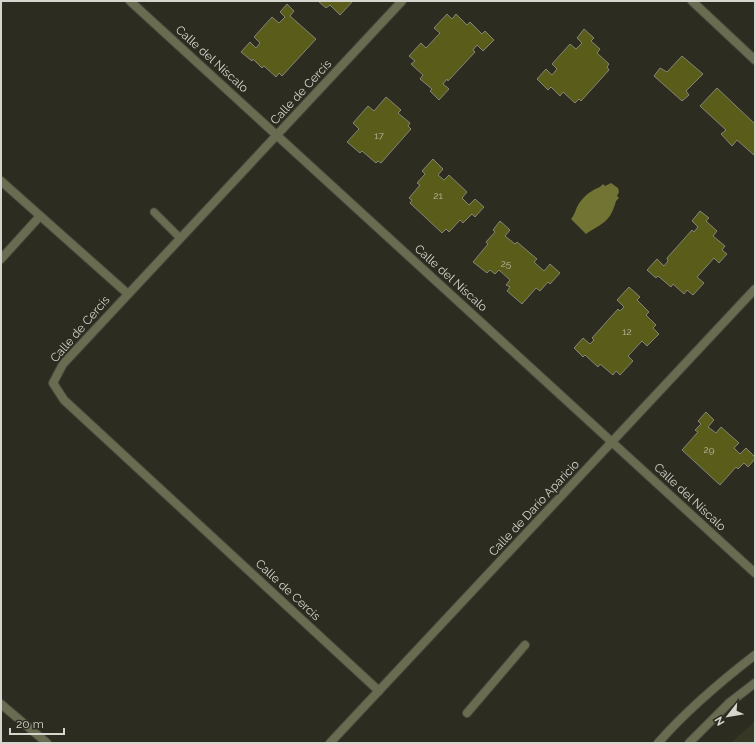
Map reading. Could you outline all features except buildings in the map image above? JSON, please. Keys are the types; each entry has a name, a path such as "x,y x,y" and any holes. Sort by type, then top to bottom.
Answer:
{"street":[{"name":"Calle del Níscalo","path":"130,1 755,573"},
{"name":"Calle de Cercis","path":"379,691 64,400 53,383 62,364 402,1"},
{"path":"692,1 755,60"},
{"path":"1,181 128,294"},
{"path":"1,259 40,216"},
{"name":"Calle de Darío Aparicio","path":"330,743 755,289"},
{"path":"467,713 525,645"},
{"path":"658,743 675,724 714,687 755,655"},
{"path":"689,743 729,703 755,683"},
{"path":"1,704 47,743"}],"lane":[{"path":"154,212 180,238"}],"shaded area":[{"path":"611,183 618,188 619,192 617,196 619,198 605,222 586,234 571,219 581,200 603,184 605,186"},
{"path":"755,721 755,743 731,743"}]}
